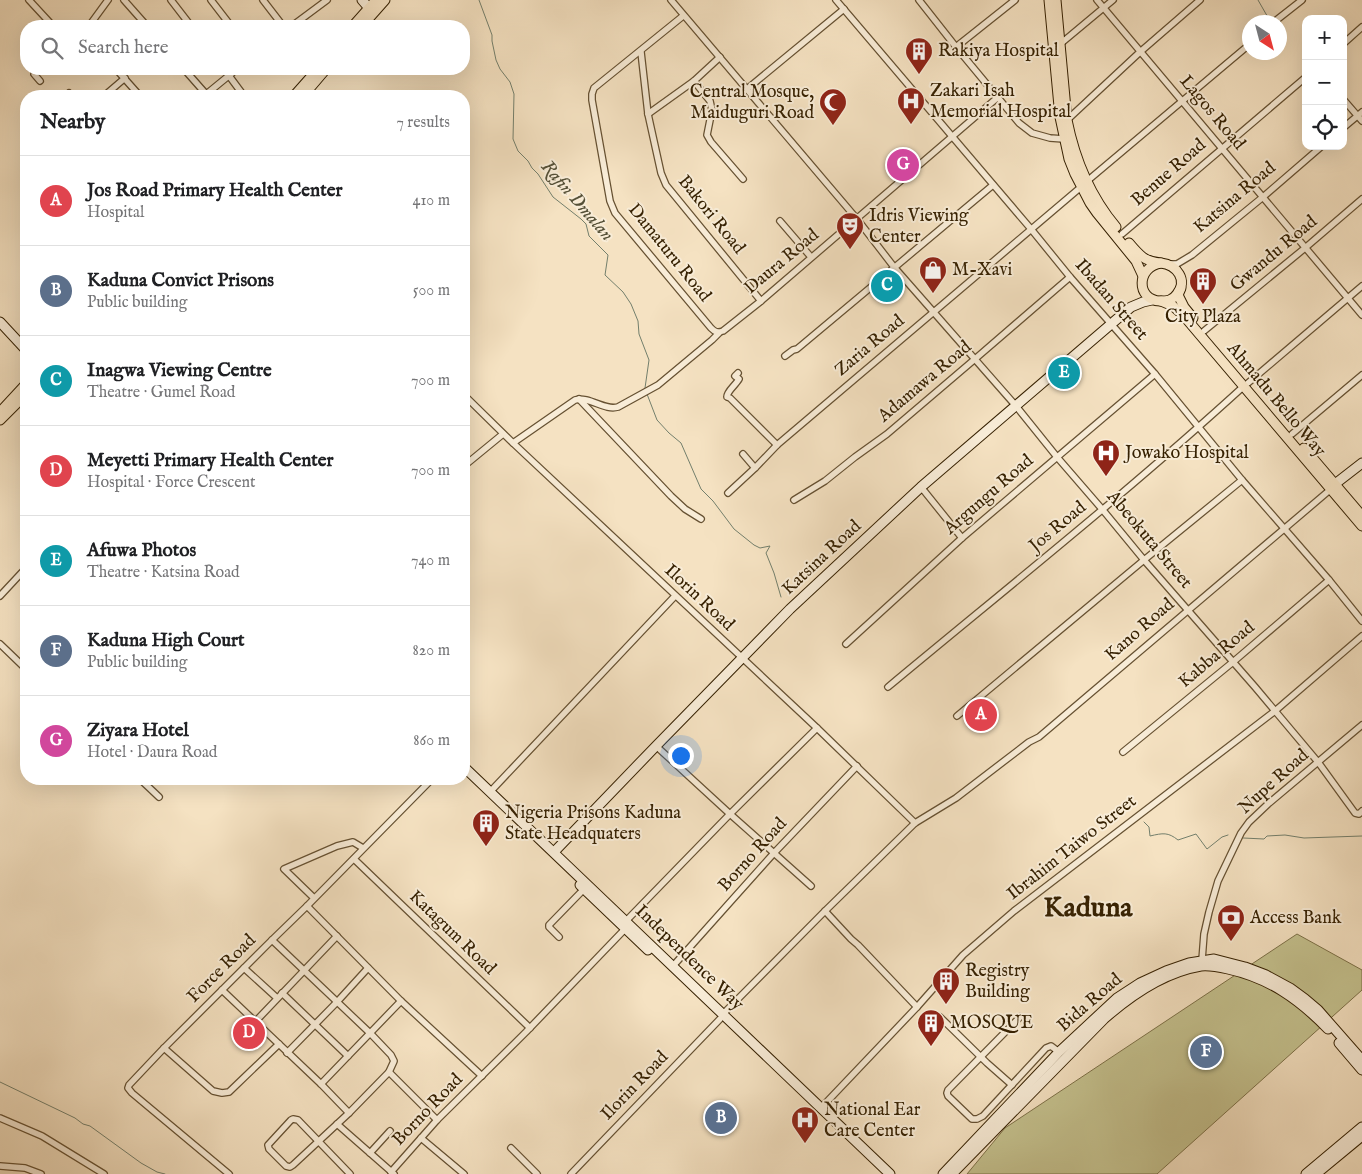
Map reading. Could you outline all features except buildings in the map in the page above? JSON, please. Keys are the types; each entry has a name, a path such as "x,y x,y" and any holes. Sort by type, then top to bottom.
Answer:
{"main road":[{"path":"359,20 376,0"},
{"path":"367,20 385,0"},
{"path":"1049,0 1060,117 1069,159 1084,184 1101,208 1141,256 1153,262 1165,263 1177,270 1181,284 1175,297 1165,302 1148,296 1142,287 1143,276 1136,261 1097,213 1084,184 1067,120 1056,0"},
{"path":"300,90 316,75"},
{"path":"307,90 318,75"},
{"path":"1143,276 1150,267 1165,263"},
{"name":"Ahmadu Bello Way","path":"1181,284 1178,295 1180,301 1246,385 1292,434 1362,526"},
{"name":"Ahmadu Bello Way","path":"1156,300 1173,306 1184,316 1333,486 1362,516"},
{"path":"0,412 20,394"},
{"path":"0,420 20,395"}],"street":[{"path":"28,0 46,20"},
{"path":"124,0 142,20"},
{"path":"170,0 186,20"},
{"path":"211,0 226,20"},
{"path":"263,0 278,20"},
{"path":"362,0 369,8"},
{"name":"Abeokuta Street","path":"671,0 857,220 894,267 976,359 1144,560 1318,762 1355,813 1359,813"},
{"name":"Ibadan Street","path":"836,0 1362,620"},
{"path":"919,0 956,48 1019,122 1032,133 1050,138 1064,139"},
{"path":"956,48 1015,0"},
{"name":"Lagos Road","path":"1096,0 1362,315"},
{"path":"1059,45 1113,0"},
{"path":"1067,120 1140,52 1200,0"},
{"path":"1284,15 1302,0"},
{"path":"93,20 105,1"},
{"path":"300,20 324,1"},
{"path":"746,89 844,9"},
{"name":"Damaturu Road","path":"683,16 594,88 592,100 610,202 615,213 711,328 715,332 721,332"},
{"path":"1347,40 1362,27"},
{"name":"Zaria Road","path":"728,493 776,445 1242,51"},
{"name":"Bakori Road","path":"640,52 648,114 660,173 666,185 761,300"},
{"path":"648,114 694,81 720,57"},
{"path":"35,75 40,82"},
{"path":"122,75 135,90"},
{"path":"189,75 201,90"},
{"path":"211,90 229,75 240,90"},
{"path":"111,90 125,78"},
{"name":"Benue Road","path":"1122,234 1302,80"},
{"path":"694,81 710,101 712,110 708,134 711,142 743,179"},
{"name":"Daura Road","path":"579,399 592,401 612,409 646,392 666,379 857,220 997,98"},
{"path":"1347,102 1360,113 1362,121"},
{"path":"1347,124 1360,113"},
{"name":"Katsina Road","path":"1165,263 1176,264 1192,255 1317,150"},
{"path":"785,356 993,185"},
{"name":"Gwandu Road","path":"1204,331 1362,199"},
{"path":"780,221 812,257"},
{"name":"Katsina Road","path":"1181,284 1180,273 1192,255"},
{"name":"Adamawa Road","path":"794,500 825,481 887,434 1070,276"},
{"name":"Jos Road","path":"888,687 1199,427 1362,286"},
{"name":"Katsina Road","path":"554,852 790,610 921,487 1131,307 1142,287"},
{"name":"Katsina Road","path":"1131,307 1143,302 1156,300"},
{"path":"0,322 20,344"},
{"path":"738,373 735,376 739,379 726,397 730,398 776,445"},
{"name":"Argungu Road","path":"846,644 962,538 1155,374"},
{"path":"1292,434 1362,375"},
{"path":"513,443 574,400 579,399 678,503 701,519"},
{"name":"Ilorin Road","path":"470,401 915,823 722,1016 571,1174"},
{"path":"470,461 503,434"},
{"path":"742,454 755,468"},
{"path":"1333,486 1362,462"},
{"path":"957,716 1242,480"},
{"name":"Kano Road","path":"915,823 956,798 1029,742 1039,737 1333,486"},
{"path":"921,487 962,538"},
{"path":"0,596 20,574"},
{"name":"Kabba Road","path":"1123,752 1329,580"},
{"path":"490,792 675,596"},
{"name":"Ibrahim Taiwo Street","path":"821,1108 917,1007 963,954 1014,911 1275,711 1362,636"},
{"path":"0,644 20,663"},
{"name":"Nupe Road","path":"1202,960 1204,934 1218,881 1241,833 1249,822 1268,804 1362,725"},
{"name":"Borno Road","path":"392,1173 437,1120 530,1028 730,814 817,728"},
{"path":"656,746 811,886"},
{"name":"Borno Road","path":"673,966 774,853 857,766"},
{"name":"Independence Way","path":"470,773 554,852 625,925 890,1174"},
{"name":"Independence Way","path":"470,780 584,889 673,966 882,1174"},
{"path":"146,785 159,797"},
{"name":"Force Road","path":"229,1174 128,1088 129,1085 426,785"},
{"path":"314,898 284,869 337,846 353,842 363,848"},
{"name":"Katagum Road","path":"354,859 530,1028"},
{"path":"559,937 549,925 584,889"},
{"path":"307,906 401,1001 482,1076"},
{"path":"825,911 917,1007"},
{"path":"256,1022 336,936"},
{"path":"272,940 338,1002 394,1061 389,1072 349,1113 318,1141 290,1167 286,1166 269,1149 268,1145 291,1120 298,1120 318,1141 350,1174"},
{"name":"Bida Road","path":"943,1174 1059,1052 1140,983 1189,963 1214,959 1266,975 1290,988 1318,1010 1362,1060"},
{"name":"Bida Road","path":"952,1174 1112,1007 1170,976 1190,969 1214,966 1241,972 1264,980 1301,1004 1329,1031 1362,1070"},
{"path":"244,968 277,998"},
{"path":"287,1052 338,1002 368,968"},
{"path":"222,990 349,1113"},
{"path":"282,993 348,1056"},
{"path":"321,1084 401,1001"},
{"path":"940,1017 1012,1085"},
{"path":"1020,1017 948,1090 947,1093 950,1099 972,1119 983,1116 1046,1048 1051,1046 1059,1052"},
{"path":"164,1048 213,1091 229,1092 279,1044"},
{"path":"389,1072 437,1120"},
{"path":"0,1118 42,1136 104,1174"},
{"path":"337,1124 392,1173"},
{"path":"1306,1174 1362,1127"},
{"path":"370,1153 390,1132"},
{"path":"1316,1174 1362,1136"},
{"path":"421,1138 464,1174"},
{"path":"511,1148 537,1174"},
{"path":"0,1166 25,1168 41,1174"}],"shaded area":[{"path":"1297,934 1362,970 1362,990 1157,1174 967,1174 1005,1128"}],"waterway":[{"name":"Rafin Dmalan","path":"479,0 492,35 496,60 510,82 514,94 513,139 518,151 538,174 553,197 586,224 589,236 608,255 605,275 623,292 631,304 638,321 639,334 649,360 645,388"},
{"path":"1258,0 1267,15"},
{"name":"Rafin Dmalan","path":"647,394 657,420 681,443 701,489 713,501 734,529 760,548 770,546 766,553 781,597"},
{"path":"1144,822 1149,827 1150,836 1165,834 1178,840 1196,834 1207,849 1222,837 1228,835"},
{"path":"1243,838 1264,839 1267,836 1285,835 1304,838 1362,836"},
{"path":"0,1082 90,1126 141,1163 157,1172 165,1174"}],"place":[{"name":"Rakiya Hospital","path":"919,75"},
{"name":"Zakari Isah Memorial Hospital","path":"911,125"},
{"name":"Central Mosque, Maiduguri Road","path":"833,126"},
{"name":"Ziyara Hotel","path":"903,165"},
{"name":"Idris Viewing Center","path":"850,250"},
{"name":"Inagwa Viewing Centre","path":"887,286"},
{"name":"M-Xavi","path":"933,294"},
{"name":"City Plaza","path":"1203,305"},
{"name":"Afuwa Photos","path":"1064,373"},
{"name":"Jowako Hospital","path":"1106,477"},
{"name":"Jos Road Primary Health Center","path":"981,715"},
{"name":"Nigeria Prisons Kaduna State Headquaters","path":"486,847"},
{"name":"Access Bank","path":"1231,942"},
{"name":"Registry Building","path":"946,1005"},
{"name":"Meyetti Primary Health Center","path":"249,1033"},
{"name":"MOSQUE","path":"931,1047"},
{"name":"Kaduna High Court","path":"1206,1052"},
{"name":"Kaduna Convict Prisons","path":"721,1118"},
{"name":"National Ear Care Center","path":"805,1144"}],"district":[{"name":"Kaduna","path":"1088,908"}]}
